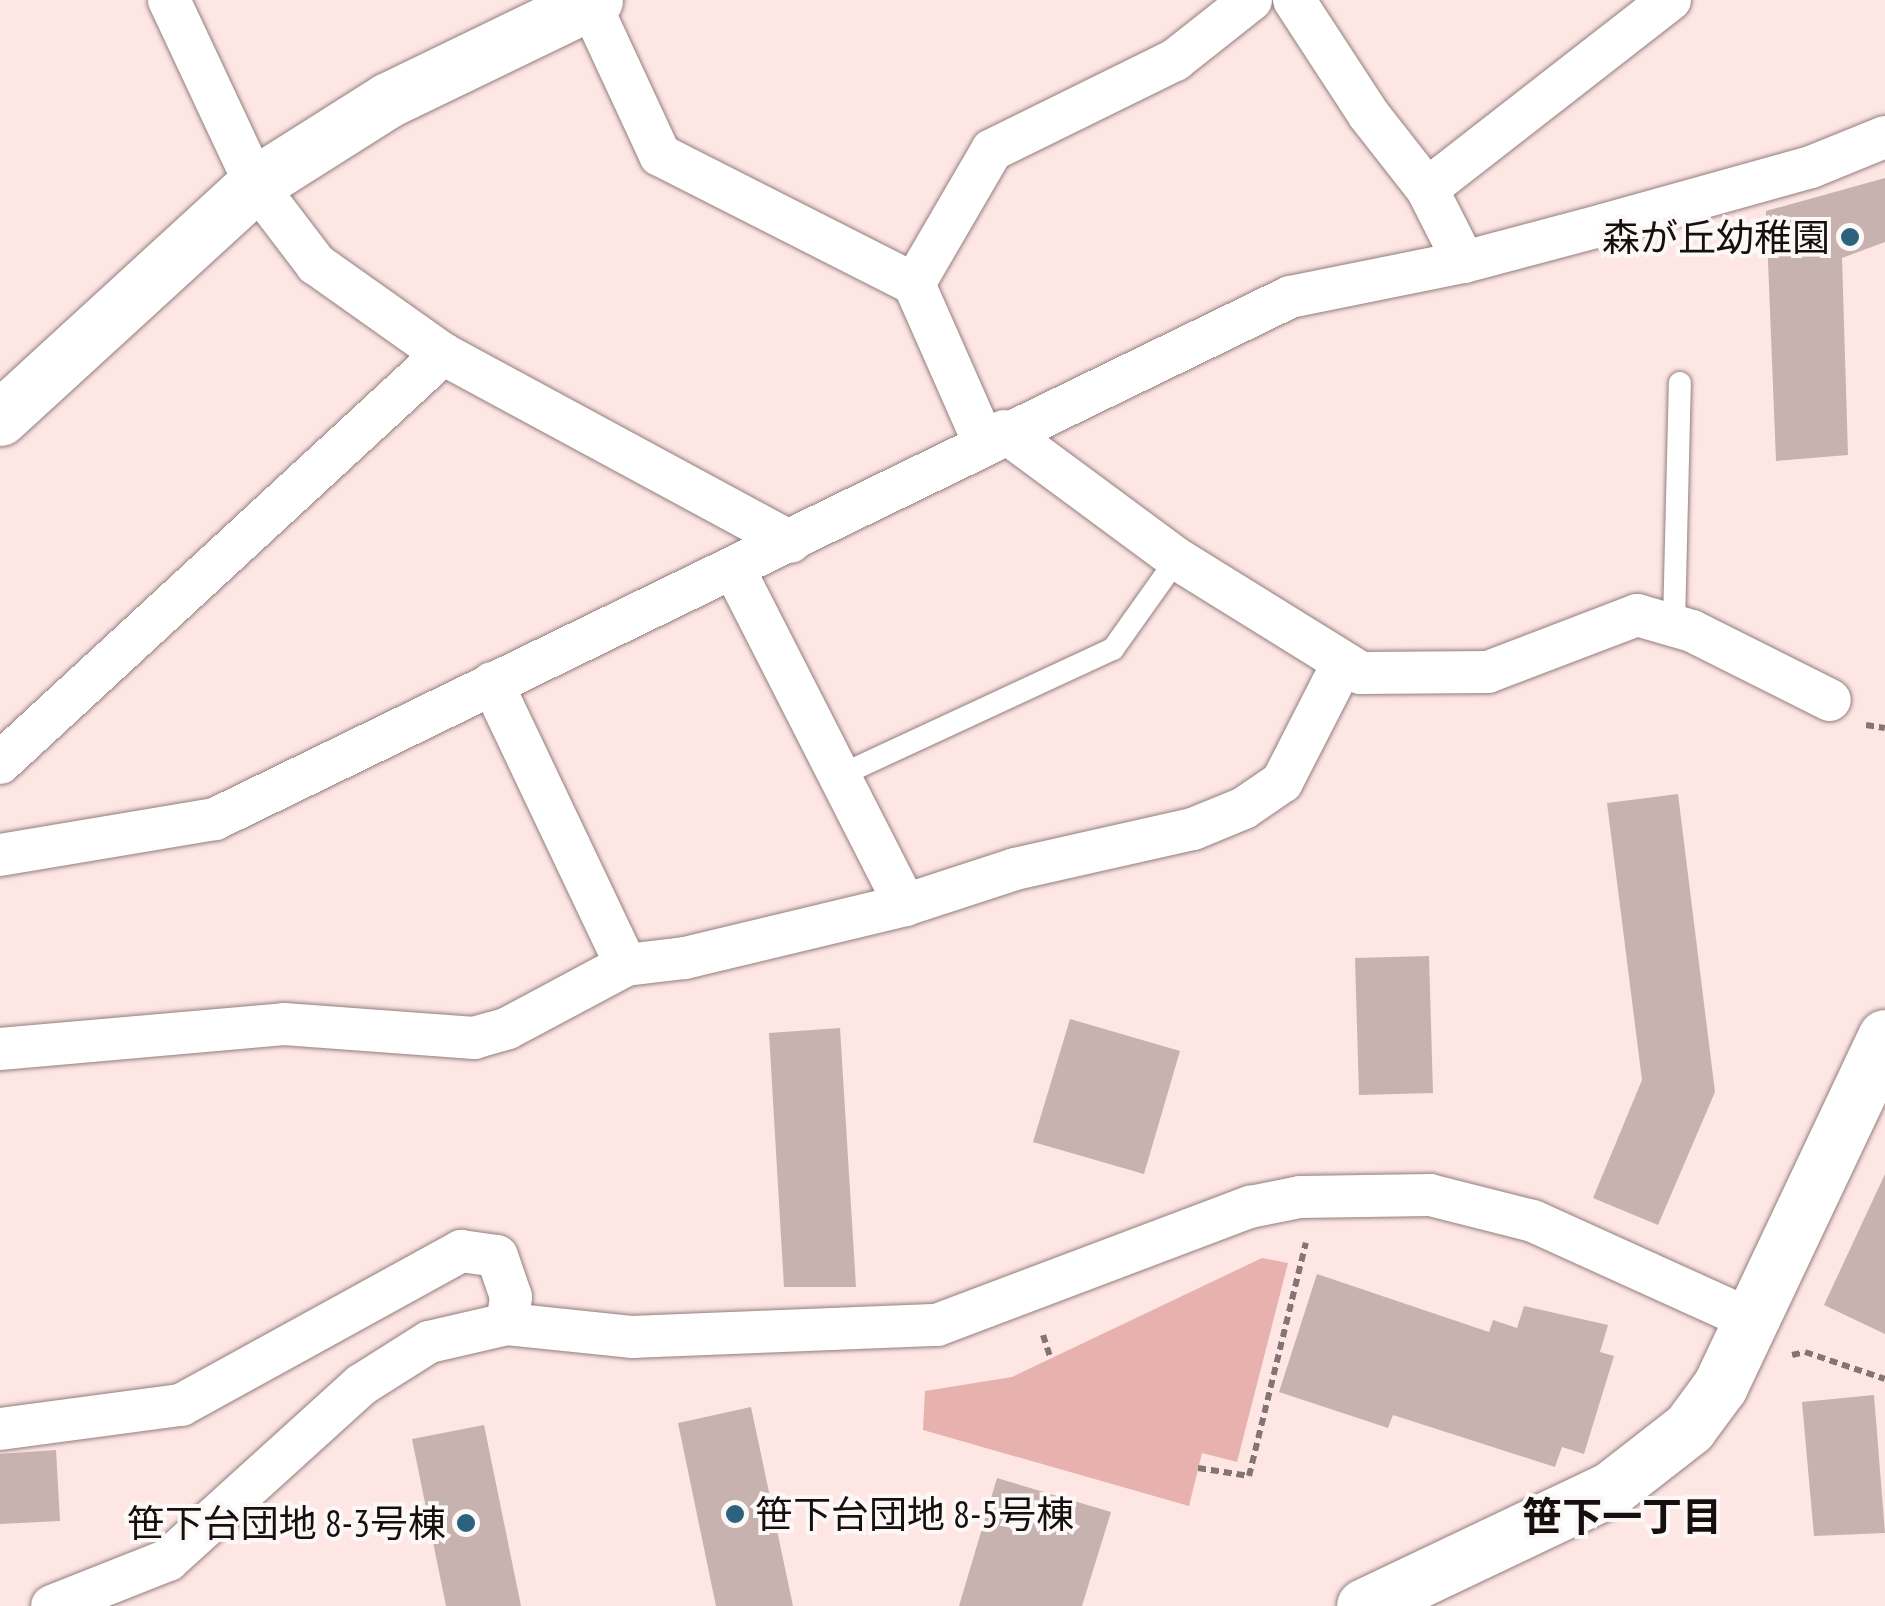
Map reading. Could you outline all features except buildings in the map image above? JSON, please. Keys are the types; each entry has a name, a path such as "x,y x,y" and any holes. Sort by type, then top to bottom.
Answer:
{"street":[{"path":"169,0 256,184 316,264 444,354 790,542"},
{"path":"914,284 992,150 1175,60 1250,0"},
{"path":"1294,0 1369,116 1428,189 1464,262"},
{"path":"1428,189 1670,0"},
{"path":"0,418 256,184 388,100 591,1 660,155 914,284 994,437 1342,665 1361,673 1488,672 1637,615 1674,622 1830,700"},
{"path":"0,854 215,819 492,683 735,571 994,437 1290,297 1464,262 1810,167 1885,136"},
{"path":"0,763 444,354"},
{"path":"735,571 906,905"},
{"path":"0,1050 284,1024 474,1038 508,1028 626,965 685,958 906,905 1015,869 1194,829 1244,808 1282,782 1342,665"},
{"path":"492,683 626,965"},
{"path":"1364,1606 1570,1510 1654,1460 1710,1400 1748,1330 1885,1037"},
{"path":"52,1606 168,1560 361,1385 415,1351 507,1324 633,1337 937,1325 1250,1207 1300,1197 1430,1195 1533,1221 1748,1330"},
{"path":"0,1429 180,1405 461,1252 479,1249 496,1256 511,1297 507,1324"}],"lane":[{"path":"1674,622 1680,383"},
{"path":"839,776 1113,649 1178,559"}],"path":[{"path":"1198,1468 1250,1476 1309,1233"},
{"path":"1040,1329 1051,1359"},
{"path":"1748,1330 1885,1379"}],"shaded area":[{"path":"1262,1258 1288,1263 1237,1462 1202,1453 1189,1506 923,1430 925,1391 1012,1377"}],"place":[{"name":"森が丘幼稚園","path":"1850,237"},
{"name":"笹下台団地 8-5号棟","path":"735,1514"},
{"name":"笹下台団地 8-3号棟","path":"466,1523"}],"district":[{"name":"笹下一丁目","path":"1622,1516"}]}
